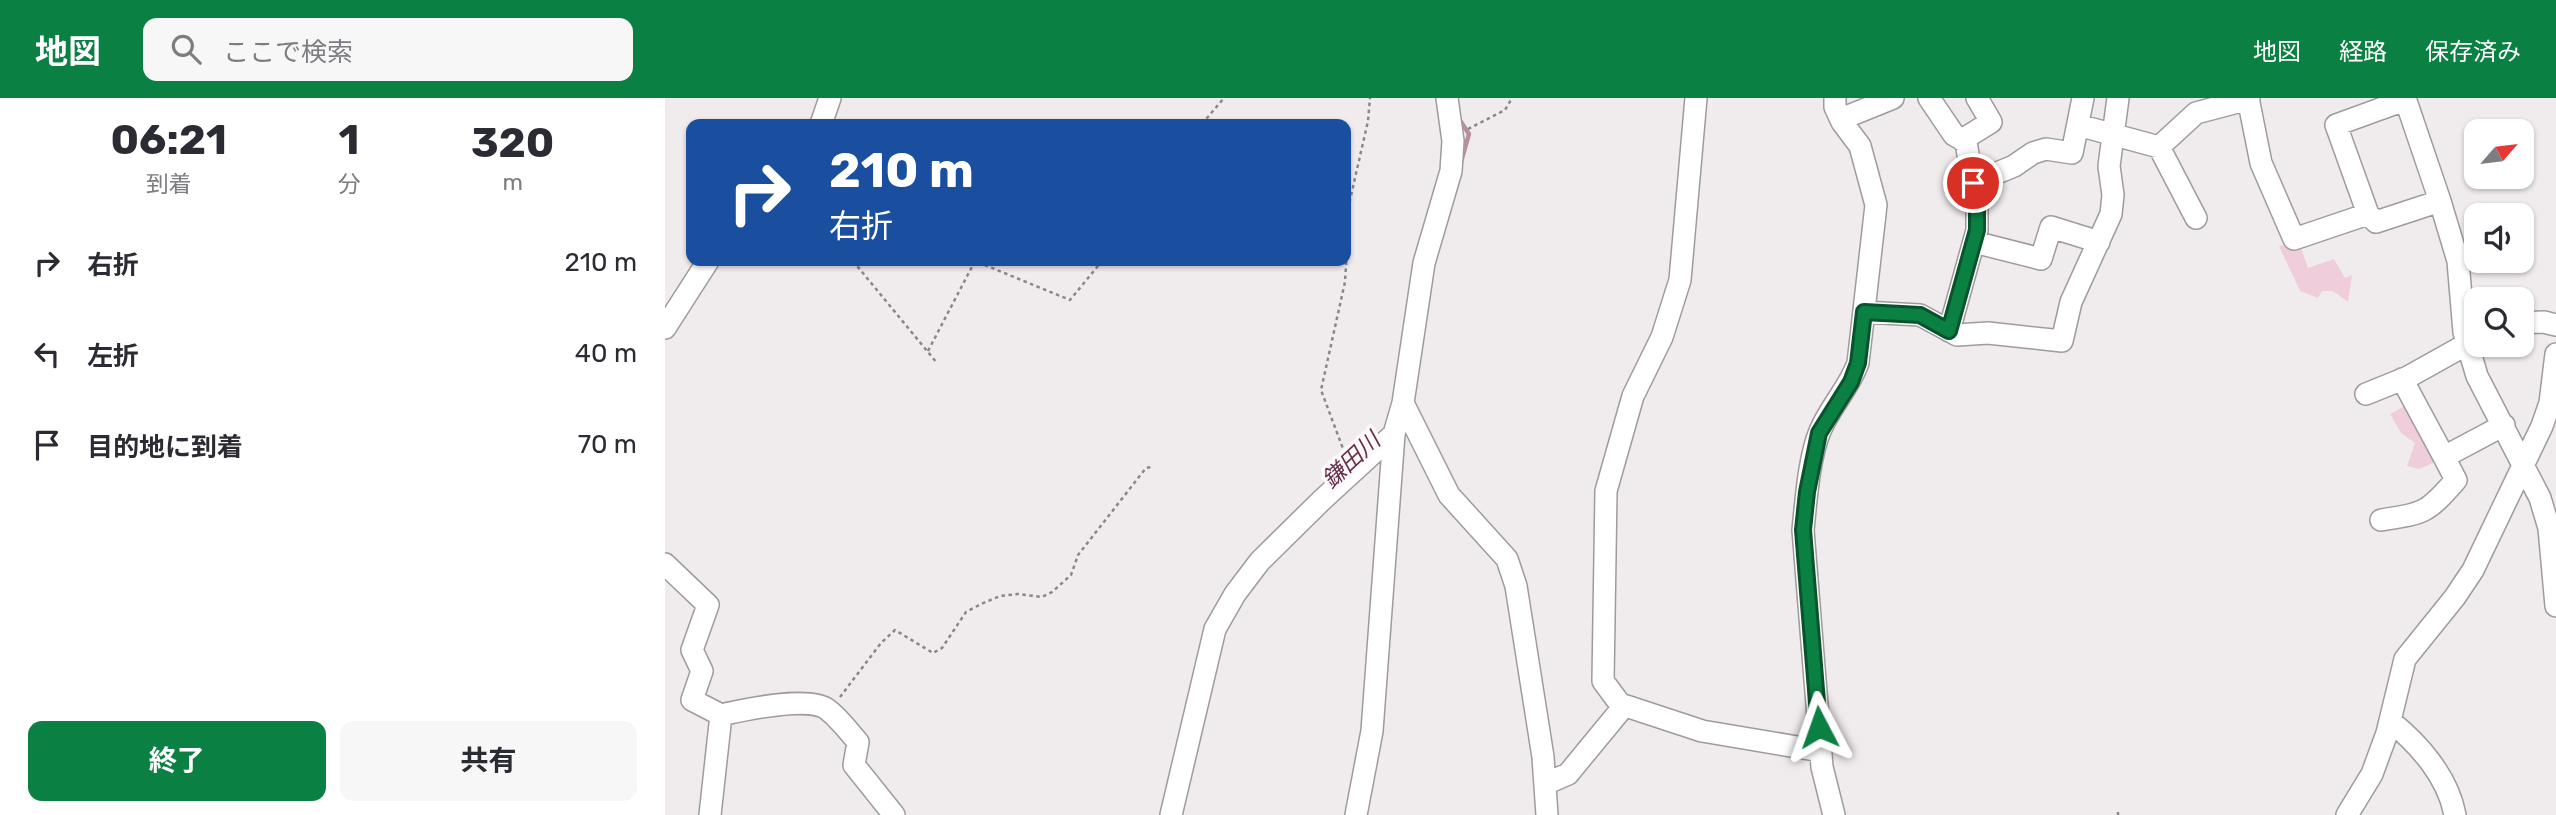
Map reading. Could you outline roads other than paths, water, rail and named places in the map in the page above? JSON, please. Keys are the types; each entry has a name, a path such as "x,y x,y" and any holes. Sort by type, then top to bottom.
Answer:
{"street":[{"path":"823,119 830,98"},
{"path":"1356,815 1372,731 1394,434 1403,403 1424,263 1451,171 1452,137 1447,98"},
{"path":"1696,98 1680,280 1662,337 1633,396 1606,491 1603,681 1624,706 1702,731 1821,751"},
{"path":"1834,815 1822,767 1803,530 1807,492 1819,433 1851,382 1858,363 1876,205 1860,146 1841,119 1835,107 1835,98"},
{"path":"1841,119 1893,98"},
{"path":"1929,98 1954,135 1966,142 1977,210 1977,230 1949,331"},
{"path":"1962,140 1991,122 1977,98"},
{"path":"1973,183 2046,149 2072,153 2083,98"},
{"path":"1864,312 1920,315 1957,335 1988,333 2062,341 2071,302 2111,214 2113,195 2109,166 2118,98"},
{"path":"2159,147 2196,113 2249,98 2261,163 2294,239 2368,214"},
{"path":"2440,201 2376,222 2368,214 2336,125 2405,99 2440,201 2458,261 2464,332"},
{"path":"2078,125 2159,147 2196,218"},
{"path":"1974,242 2041,259 2051,227 2099,242"},
{"path":"665,328 705,266"},
{"path":"2534,322 2556,325"},
{"path":"2366,394 2402,379 2464,345"},
{"path":"2347,815 2372,774 2390,721 2405,659 2473,570 2542,426 2550,403 2556,354"},
{"path":"2474,357 2477,376 2540,498 2549,528 2556,606"},
{"path":"2381,520 2416,514 2431,508 2456,480 2402,379"},
{"path":"1403,403 1449,495 1507,559 1516,586 1543,757 1548,815"},
{"path":"2444,457 2504,425"},
{"path":"1171,815 1215,629 1224,610 1261,561 1394,434"},
{"path":"2540,498 2556,521"},
{"path":"665,564 708,605 691,650 702,671 692,700 721,715 766,705 816,705 827,708 858,742 854,765 894,815"},
{"path":"1545,784 1568,774 1624,706"},
{"path":"711,815 721,715"},
{"path":"2390,721 2414,741 2430,763 2444,786 2455,815"}],"waterway":[{"name":"鎌田川","path":"1459,119 1469,134 1461,162"}]}
